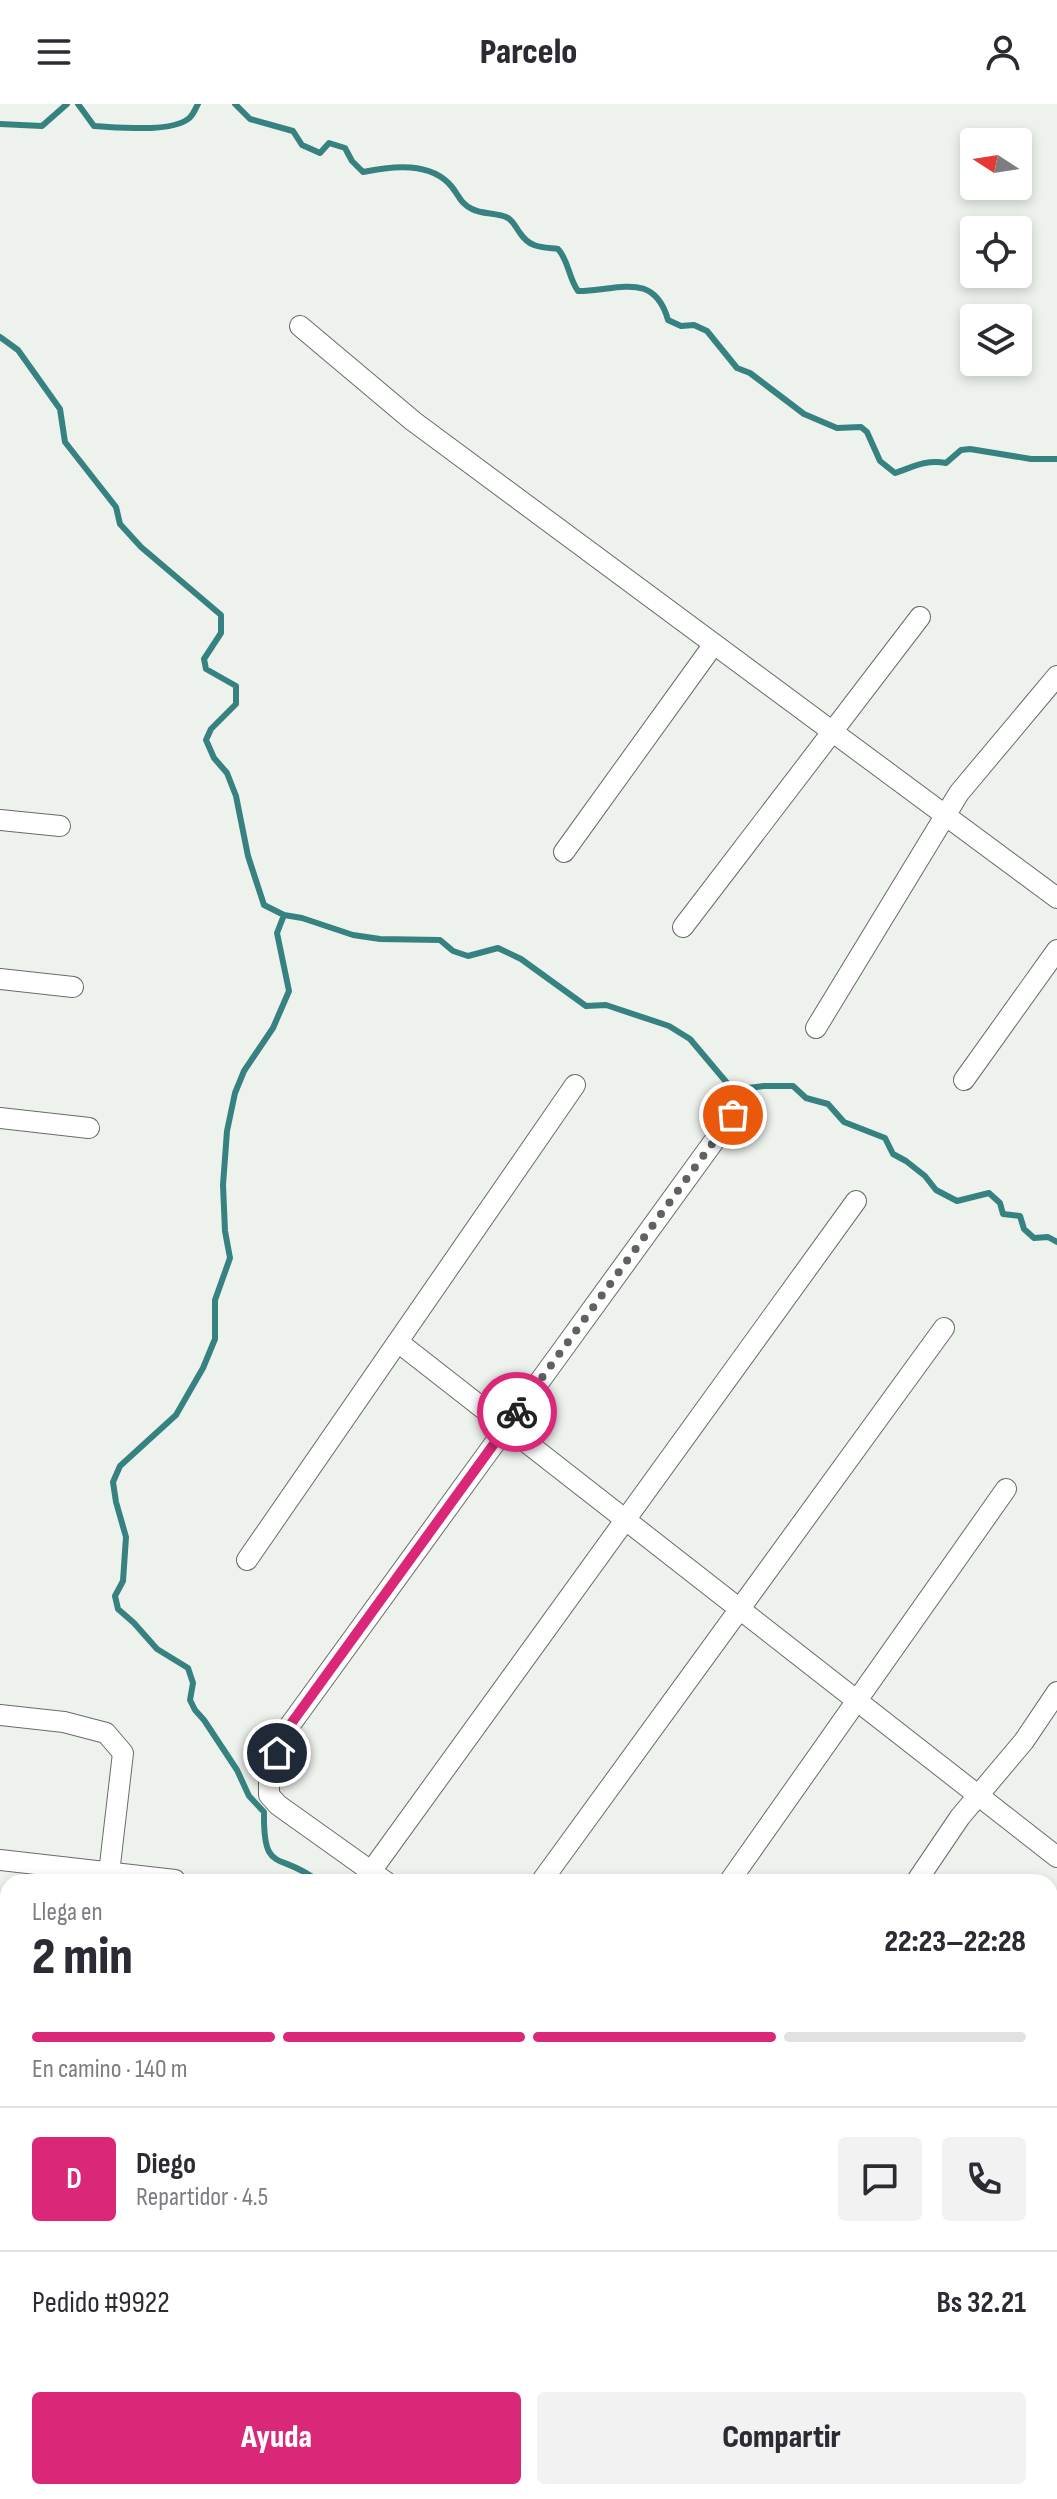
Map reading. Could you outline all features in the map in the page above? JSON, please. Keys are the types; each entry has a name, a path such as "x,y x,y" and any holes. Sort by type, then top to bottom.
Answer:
{"street":[{"path":"300,326 413,421 1057,898"},
{"path":"683,927 920,617"},
{"path":"564,852 714,644"},
{"path":"816,1028 959,793 1057,676"},
{"path":"0,820 60,826"},
{"path":"964,1080 1057,950"},
{"path":"0,979 73,987"},
{"path":"247,1560 575,1085"},
{"path":"368,1874 269,1795 269,1775 285,1732 733,1115"},
{"path":"0,1118 89,1128"},
{"path":"377,1874 625,1520 856,1201"},
{"path":"547,1874 944,1328"},
{"path":"398,1342 1057,1857"},
{"path":"735,1874 1006,1489"},
{"path":"921,1874 960,1817 1024,1741 1057,1692"},
{"path":"0,1715 64,1722 106,1733 123,1753 109,1874"},
{"path":"0,1860 90,1874"}],"waterway":[{"path":"0,124 42,126 67,104"},
{"path":"78,104 94,126 142,128 180,123 190,118 198,104"},
{"path":"235,104 250,119 293,131 302,145 320,153 329,143 345,148 363,172 398,167 433,173 452,187 468,207 508,218 528,242 558,249 578,291 632,287 654,294 668,320 707,331 737,368 750,373 804,414 837,428 861,427 867,432 880,461 895,473 926,463 946,463 961,450 970,449 1031,459 1057,459"},
{"path":"0,337 18,350 60,409 65,442 116,507 120,524 141,547 221,615 221,633 204,659 206,669 236,686 236,704 211,729 206,740 214,758 227,773 236,796 248,856 264,905 284,915 353,935 380,939 440,940 453,951 468,956 498,948 521,959 586,1006 606,1005 669,1026 690,1039 733,1090 793,1086 806,1098 828,1104 844,1122 885,1138 893,1154 925,1176 936,1190 957,1201 989,1193 1000,1203 1003,1214 1020,1216 1024,1229 1034,1238 1048,1237 1057,1242"},
{"path":"284,915 277,933 289,991 273,1028 244,1071 235,1093 227,1131 223,1185 230,1258 215,1300 215,1339 203,1368 176,1415 120,1466 113,1482 126,1537 123,1581 115,1596 118,1609 157,1649 188,1668 193,1683 190,1700 237,1770 249,1796 264,1812 264,1832 271,1854 308,1874"}],"way so far":[{"path":"517,1412 733,1115"}],"route":[{"path":"277,1753 285,1732 517,1412"}]}
